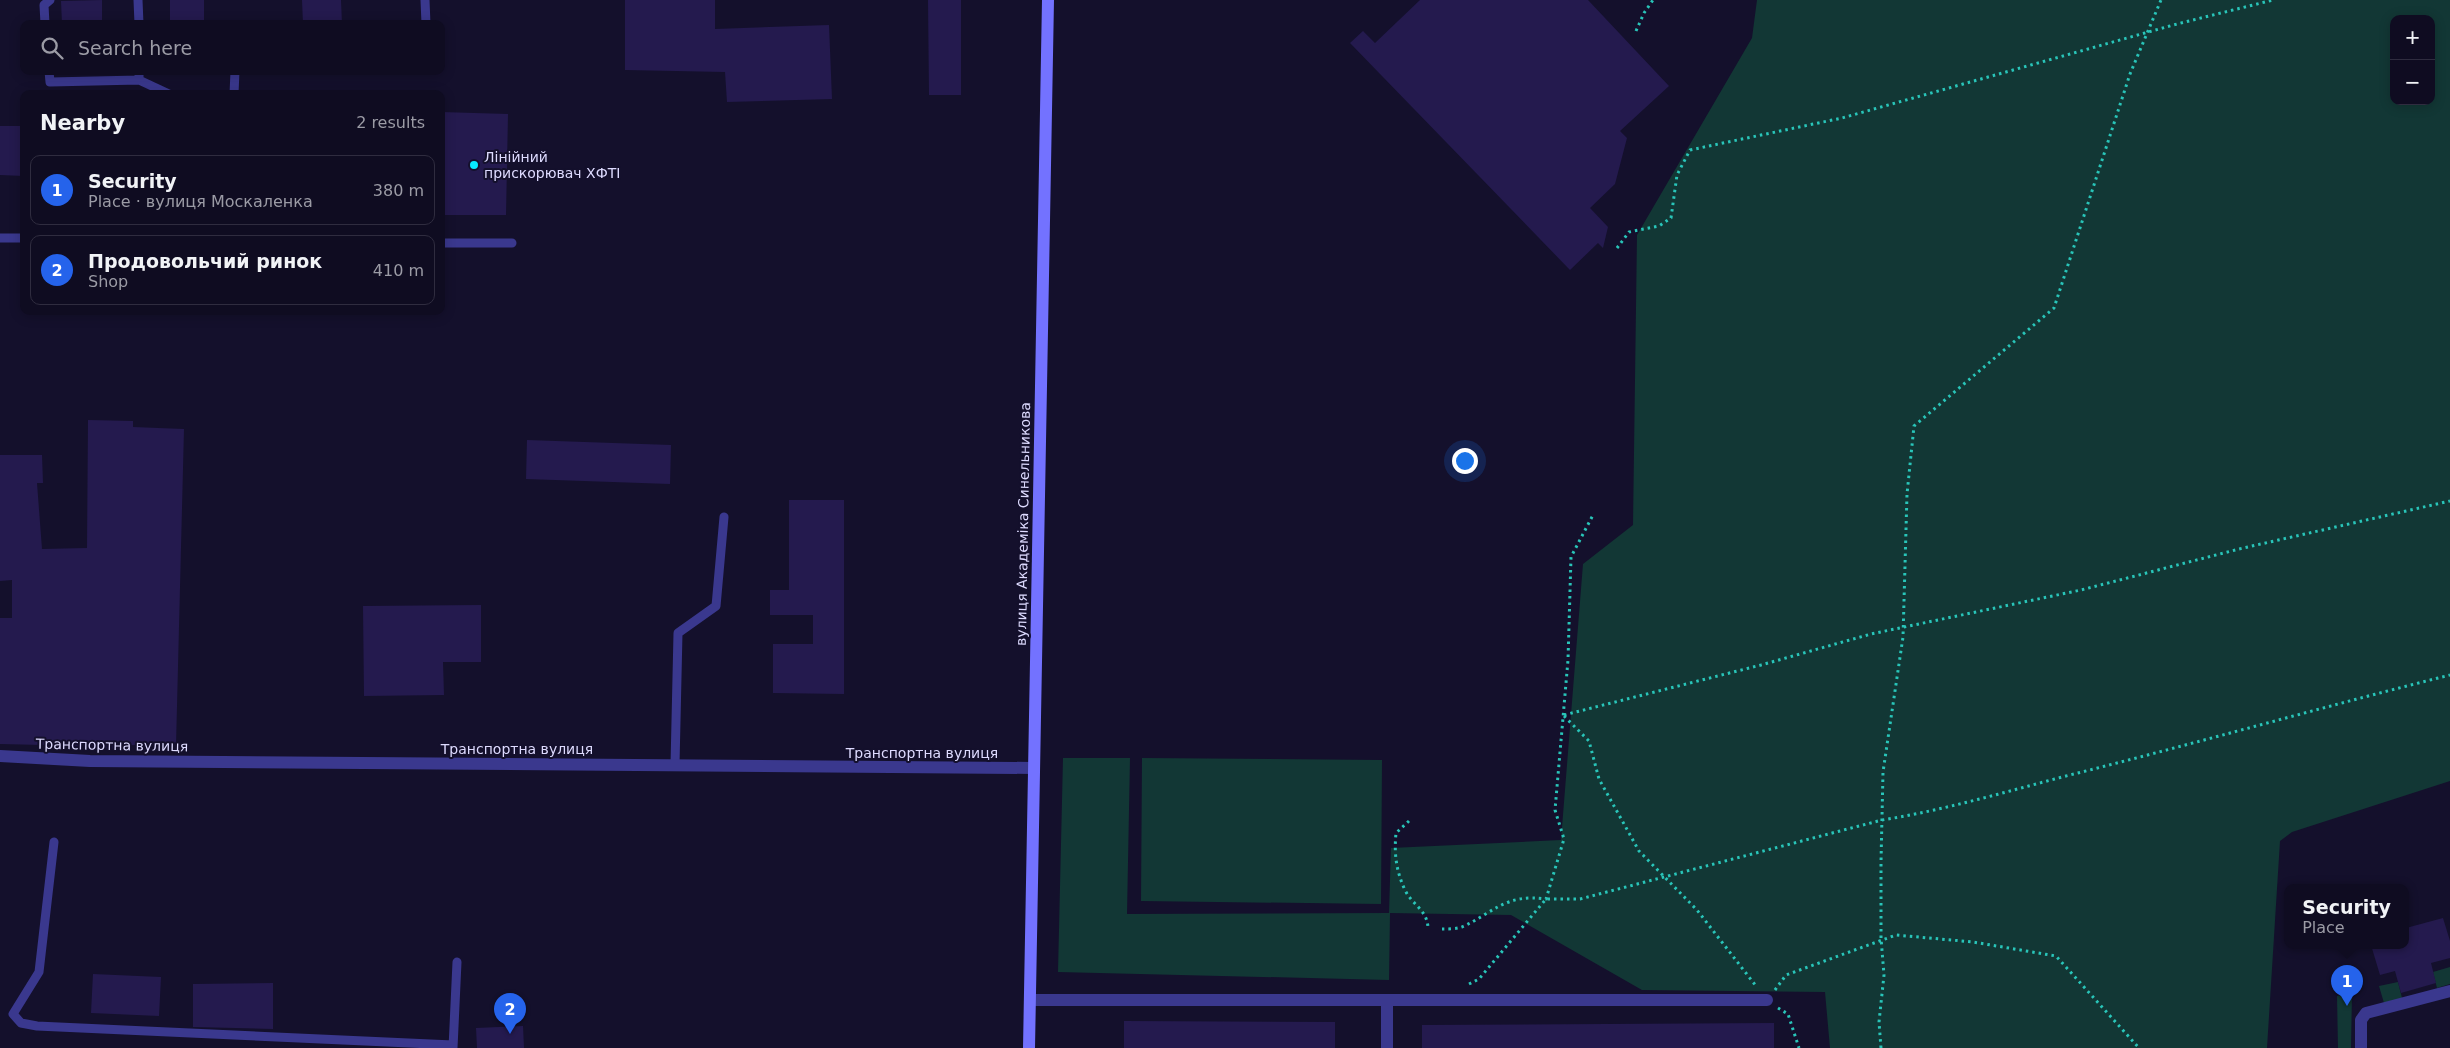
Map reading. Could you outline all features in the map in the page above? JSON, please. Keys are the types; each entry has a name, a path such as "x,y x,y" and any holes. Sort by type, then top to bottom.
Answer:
{"street":[{"name":"вулиця Академіка Синельникова","path":"1029,1048 1048,0"},
{"name":"Транспортна вулиця","path":"0,756 90,761 1033,768"},
{"path":"2360,1048 2361,1020 2366,1013 2450,990"},
{"path":"1030,1000 1767,1000"},
{"path":"1387,1048 1388,1000"}],"lane":[{"path":"45,20 44,5 50,0"},
{"path":"138,0 138,20"},
{"path":"425,0 426,20"},
{"path":"49,75 50,82 139,76 162,90"},
{"path":"234,75 234,90"},
{"path":"0,238 20,238"},
{"path":"445,243 512,243"},
{"path":"675,766 678,632 716,606 724,517"},
{"path":"54,842 39,972 13,1014 21,1023 38,1026 453,1046 457,962"}],"path":[{"path":"1636,31 1644,13 1653,0"},
{"path":"1881,1048 1879,1022 1884,976 1881,938 1883,772 1903,627 1907,494 1914,426 2054,308 2130,74 2161,0"},
{"path":"1617,248 1629,232 1659,226 1672,218 1677,175 1690,150 1842,118 2147,32 2273,0"},
{"path":"1564,716 1903,627 2081,590 2239,549 2450,500"},
{"path":"1463,988 1479,979 1546,899 1564,839 1556,810 1571,609 1571,557 1593,515"},
{"path":"1442,929 1460,928 1496,906 1530,897 1580,899 1882,820 1929,811 2450,675"},
{"path":"1564,716 1589,740 1599,779 1622,824 1639,851 1697,910 1767,1000 1788,1014 1799,1048"},
{"path":"1409,821 1396,833 1394,856 1406,891 1428,919 1428,929"},
{"path":"1767,1000 1786,975 1881,938 1896,935 1973,942 2056,956 2139,1048"}],"green space":[{"path":"1757,0 2450,0 2450,781 2292,832 2280,841 2267,1048 1830,1048 1825,992 1642,990 1511,915 1390,913 1389,980 1058,972 1063,758 1130,758 1127,914 1389,913 1391,848 1561,840 1583,564 1633,525 1637,235 1752,38"},
{"path":"1142,758 1382,760 1381,904 1141,901"},
{"path":"2450,967 2450,984 2437,988 2433,972"},
{"path":"2398,982 2402,998 2384,1003 2379,986"},
{"path":"2352,993 2351,1048 2338,1048 2337,996"}],"building":[{"path":"102,0 102,20 62,20 61,1"},
{"path":"170,0 204,0 204,20 170,20"},
{"path":"302,0 341,0 342,20 303,20"},
{"path":"625,0 715,0 715,29 829,25 832,99 727,102 725,72 625,70"},
{"path":"928,0 961,0 961,95 929,95"},
{"path":"1420,0 1588,0 1669,86 1620,131 1627,138 1615,184 1590,208 1608,227 1603,248 1598,243 1570,270 1350,43 1363,31 1375,43"},
{"name":"Лінійний прискорювач ХФТІ","path":"445,112 508,114 506,215 445,215"},
{"path":"0,126 20,126 20,176 0,175"},
{"path":"88,420 133,421 133,427 184,429 176,746 130,745 130,749 0,744 0,618 12,618 12,580 0,581 0,455 42,455 43,483 37,483 42,549 87,548"},
{"path":"527,440 671,445 670,484 526,479"},
{"path":"789,500 844,500 844,694 773,693 773,644 813,644 813,615 770,615 770,590 789,590"},
{"path":"481,605 481,662 443,662 444,695 364,696 363,606"},
{"path":"2443,918 2450,941 2450,958 2431,963 2436,983 2401,993 2395,971 2380,975 2372,949 2409,949 2409,927"},
{"path":"93,974 161,977 159,1016 91,1013"},
{"path":"273,983 273,1029 193,1027 193,984"},
{"path":"1124,1021 1335,1022 1335,1048 1124,1048"},
{"path":"1774,1023 1774,1048 1422,1048 1422,1025"},
{"path":"523,1026 524,1048 477,1048 476,1028"}],"place":[{"name":"Лінійний прискорювач ХФТІ","path":"474,165"},
{"name":"Security","path":"2347,1006"},
{"name":"Продовольчий ринок","path":"510,1034"}]}
